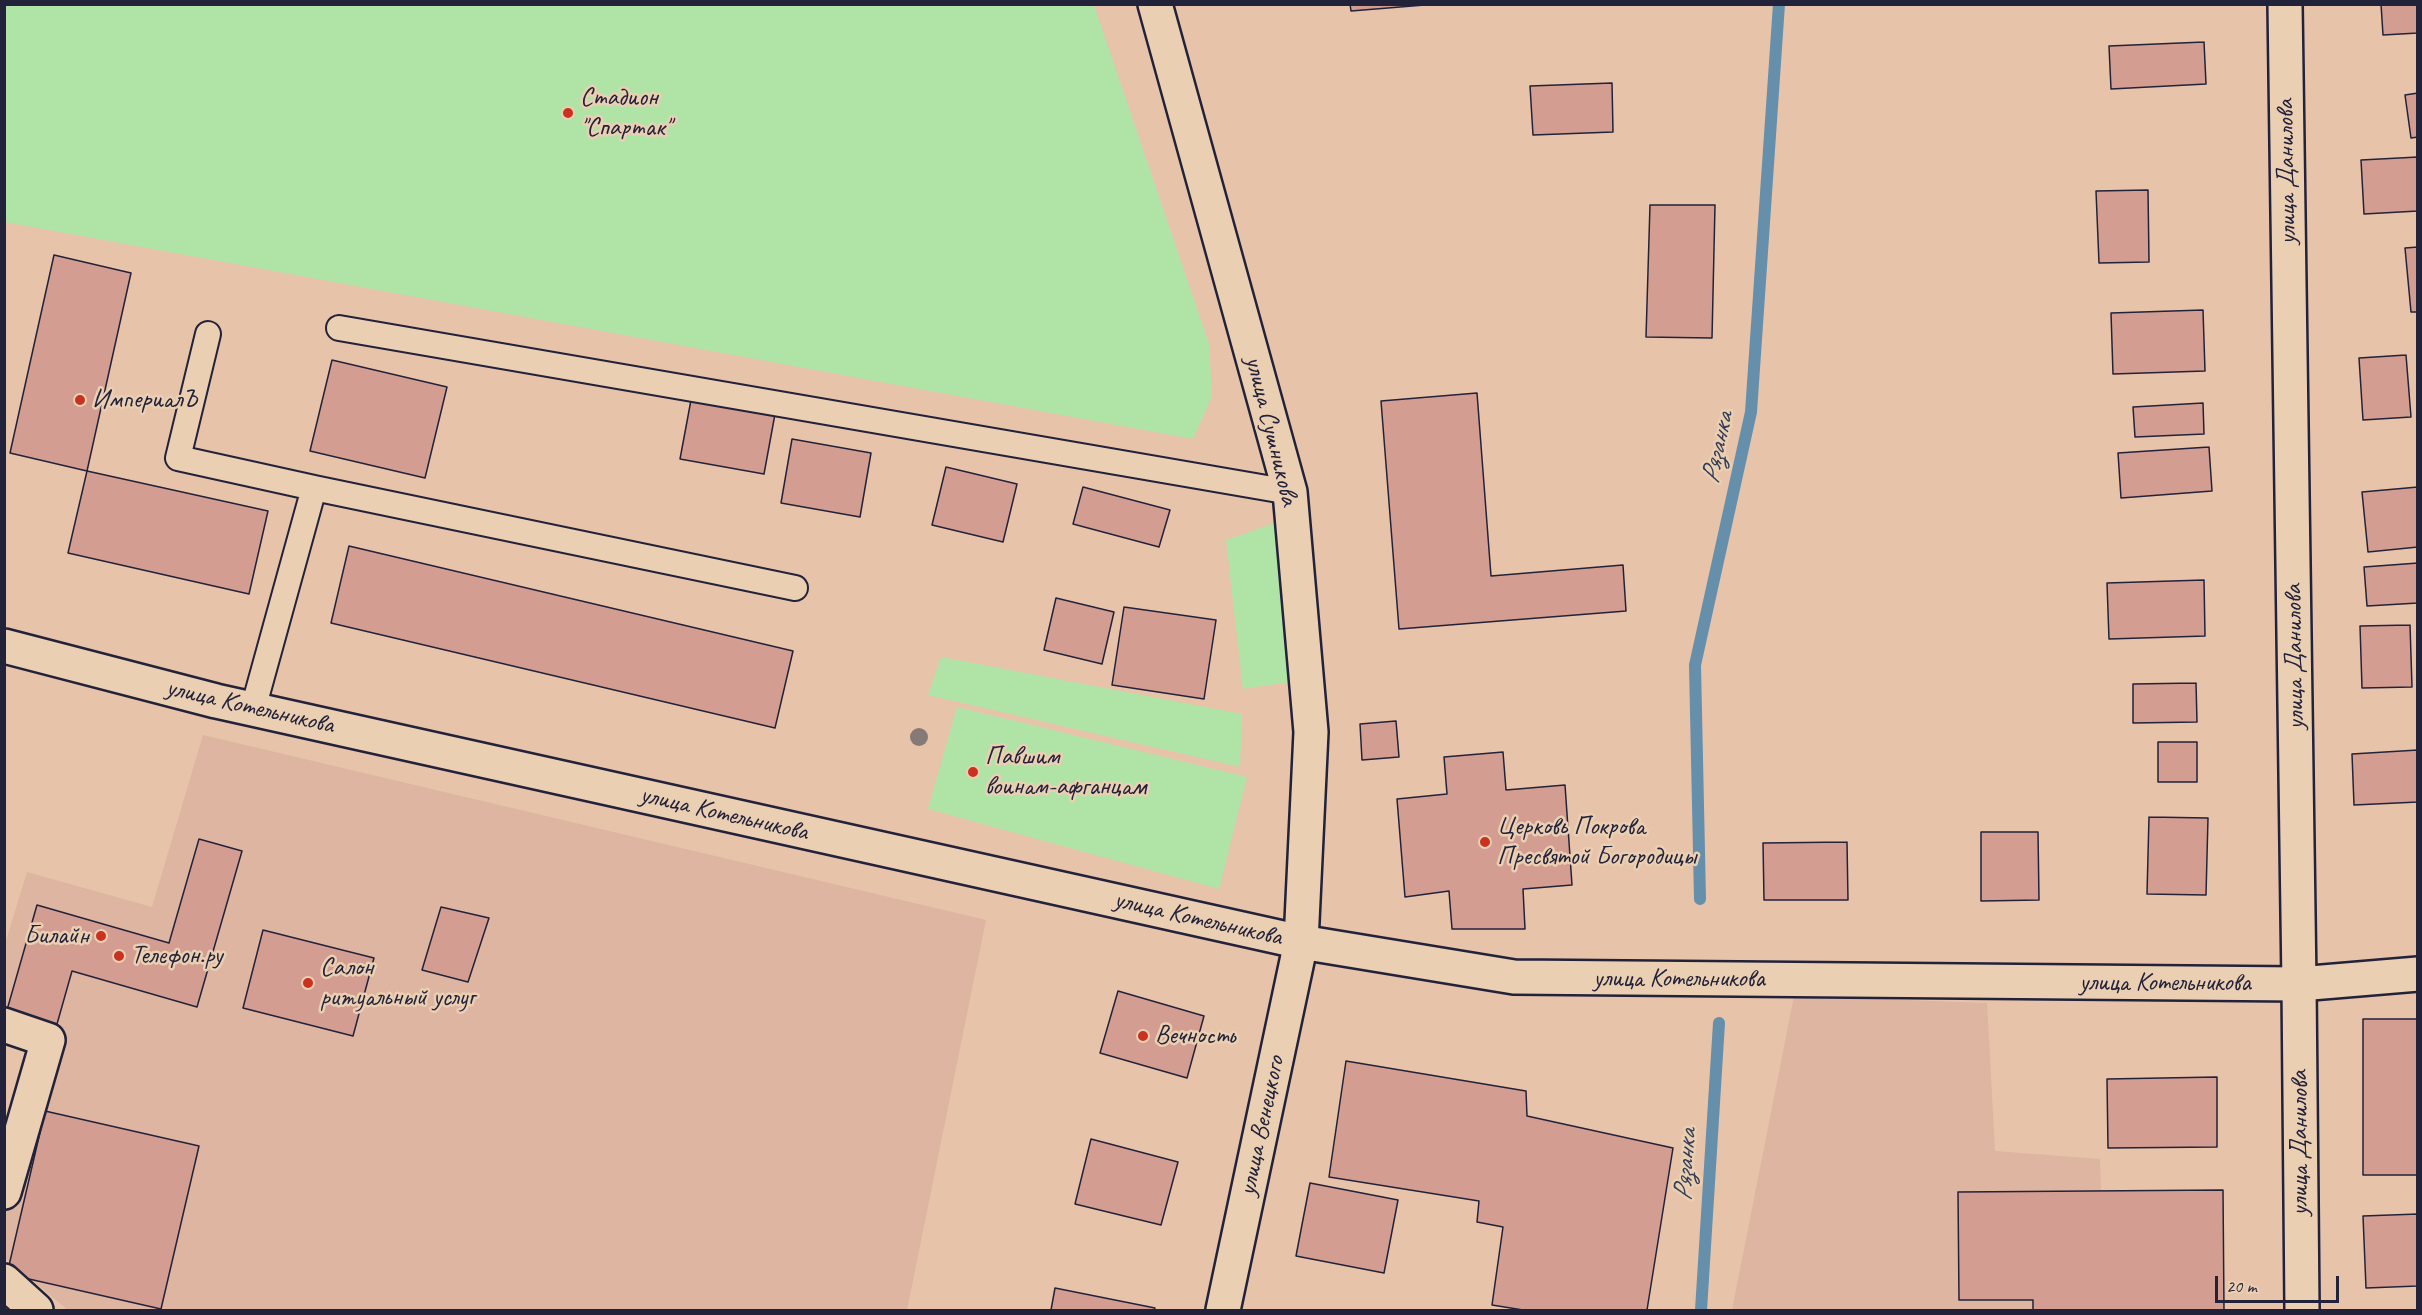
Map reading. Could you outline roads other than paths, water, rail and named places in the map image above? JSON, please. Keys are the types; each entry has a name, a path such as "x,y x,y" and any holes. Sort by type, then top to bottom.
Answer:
{"street":[{"name":"улица Сушникова","path":"1155,4 1290,492 1311,732 1301,942"},
{"name":"улица Данилова","path":"2285,4 2302,1311"},
{"name":"улица Котельникова","path":"4,646 253,709 1301,942 1514,977 2299,984 2418,974"},
{"name":"улица Венецкого","path":"1223,1311 1301,942"},
{"path":"4,1025 48,1040 4,1192"},
{"path":"4,1281 36,1311"}],"lane":[{"path":"339,328 1290,492"},
{"path":"208,334 178,458 795,588"},
{"path":"253,709 314,488"}],"waterway":[{"name":"Рязанка","path":"1700,899 1695,665 1751,412 1779,4"},
{"name":"Рязанка","path":"1701,1310 1719,1023"}],"place":[{"name":"Стадион \"Спартак\"","path":"568,113"},
{"name":"ИмпериалЪ","path":"80,400"},
{"name":"Павшим воинам-афганцам","path":"973,772"},
{"name":"Церковь Покрова Пресвятой Богородицы","path":"1485,842"},
{"name":"Билайн","path":"101,936"},
{"name":"Телефон.ру","path":"119,956"},
{"name":"Салон ритуальный услуг","path":"308,983"},
{"name":"Вечность","path":"1143,1036"}]}
